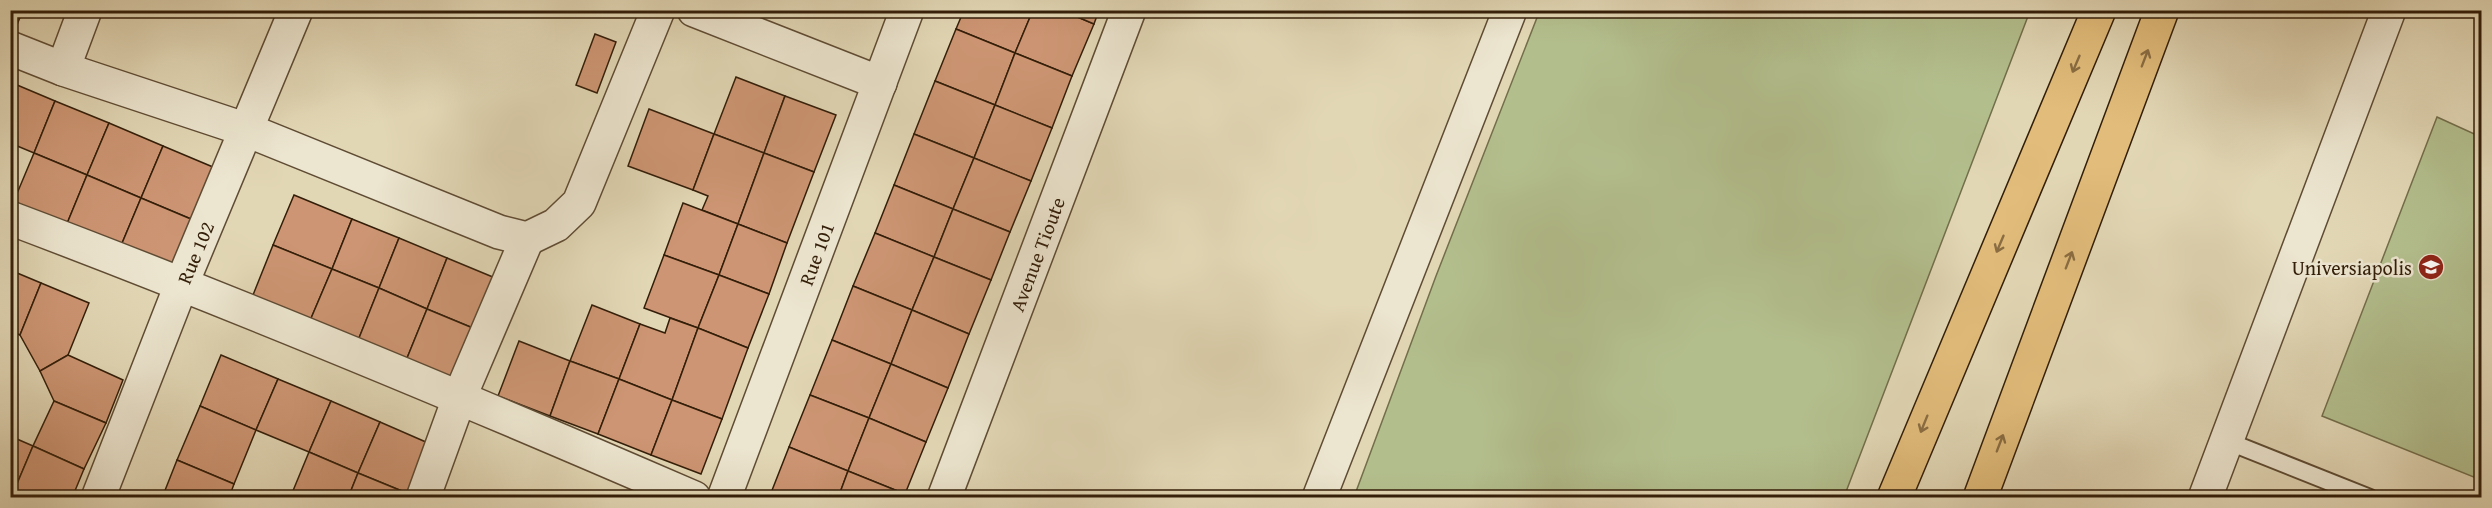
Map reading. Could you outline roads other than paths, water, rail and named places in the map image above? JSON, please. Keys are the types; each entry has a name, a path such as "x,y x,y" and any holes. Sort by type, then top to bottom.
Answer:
{"highway":[{"path":"1894,498 2099,10"},
{"path":"1980,498 2162,10"}],"street":[{"path":"63,69 85,10"},
{"name":"Rue 102","path":"98,498 183,283 296,10"},
{"path":"423,498 460,396 527,239 556,225 579,203 658,10"},
{"path":"694,10 880,83"},
{"name":"Rue 101","path":"724,498 907,10"},
{"name":"Avenue Tioute","path":"944,498 1129,10"},
{"path":"1319,498 1510,10"},
{"path":"2205,498 2389,10"},
{"path":"10,48 63,69 247,130 481,225 527,239"},
{"path":"10,218 183,283 460,396 694,498"}],"lane":[{"path":"2227,441 2370,498"}],"place":[{"name":"Universiapolis","path":"2431,267"}]}
